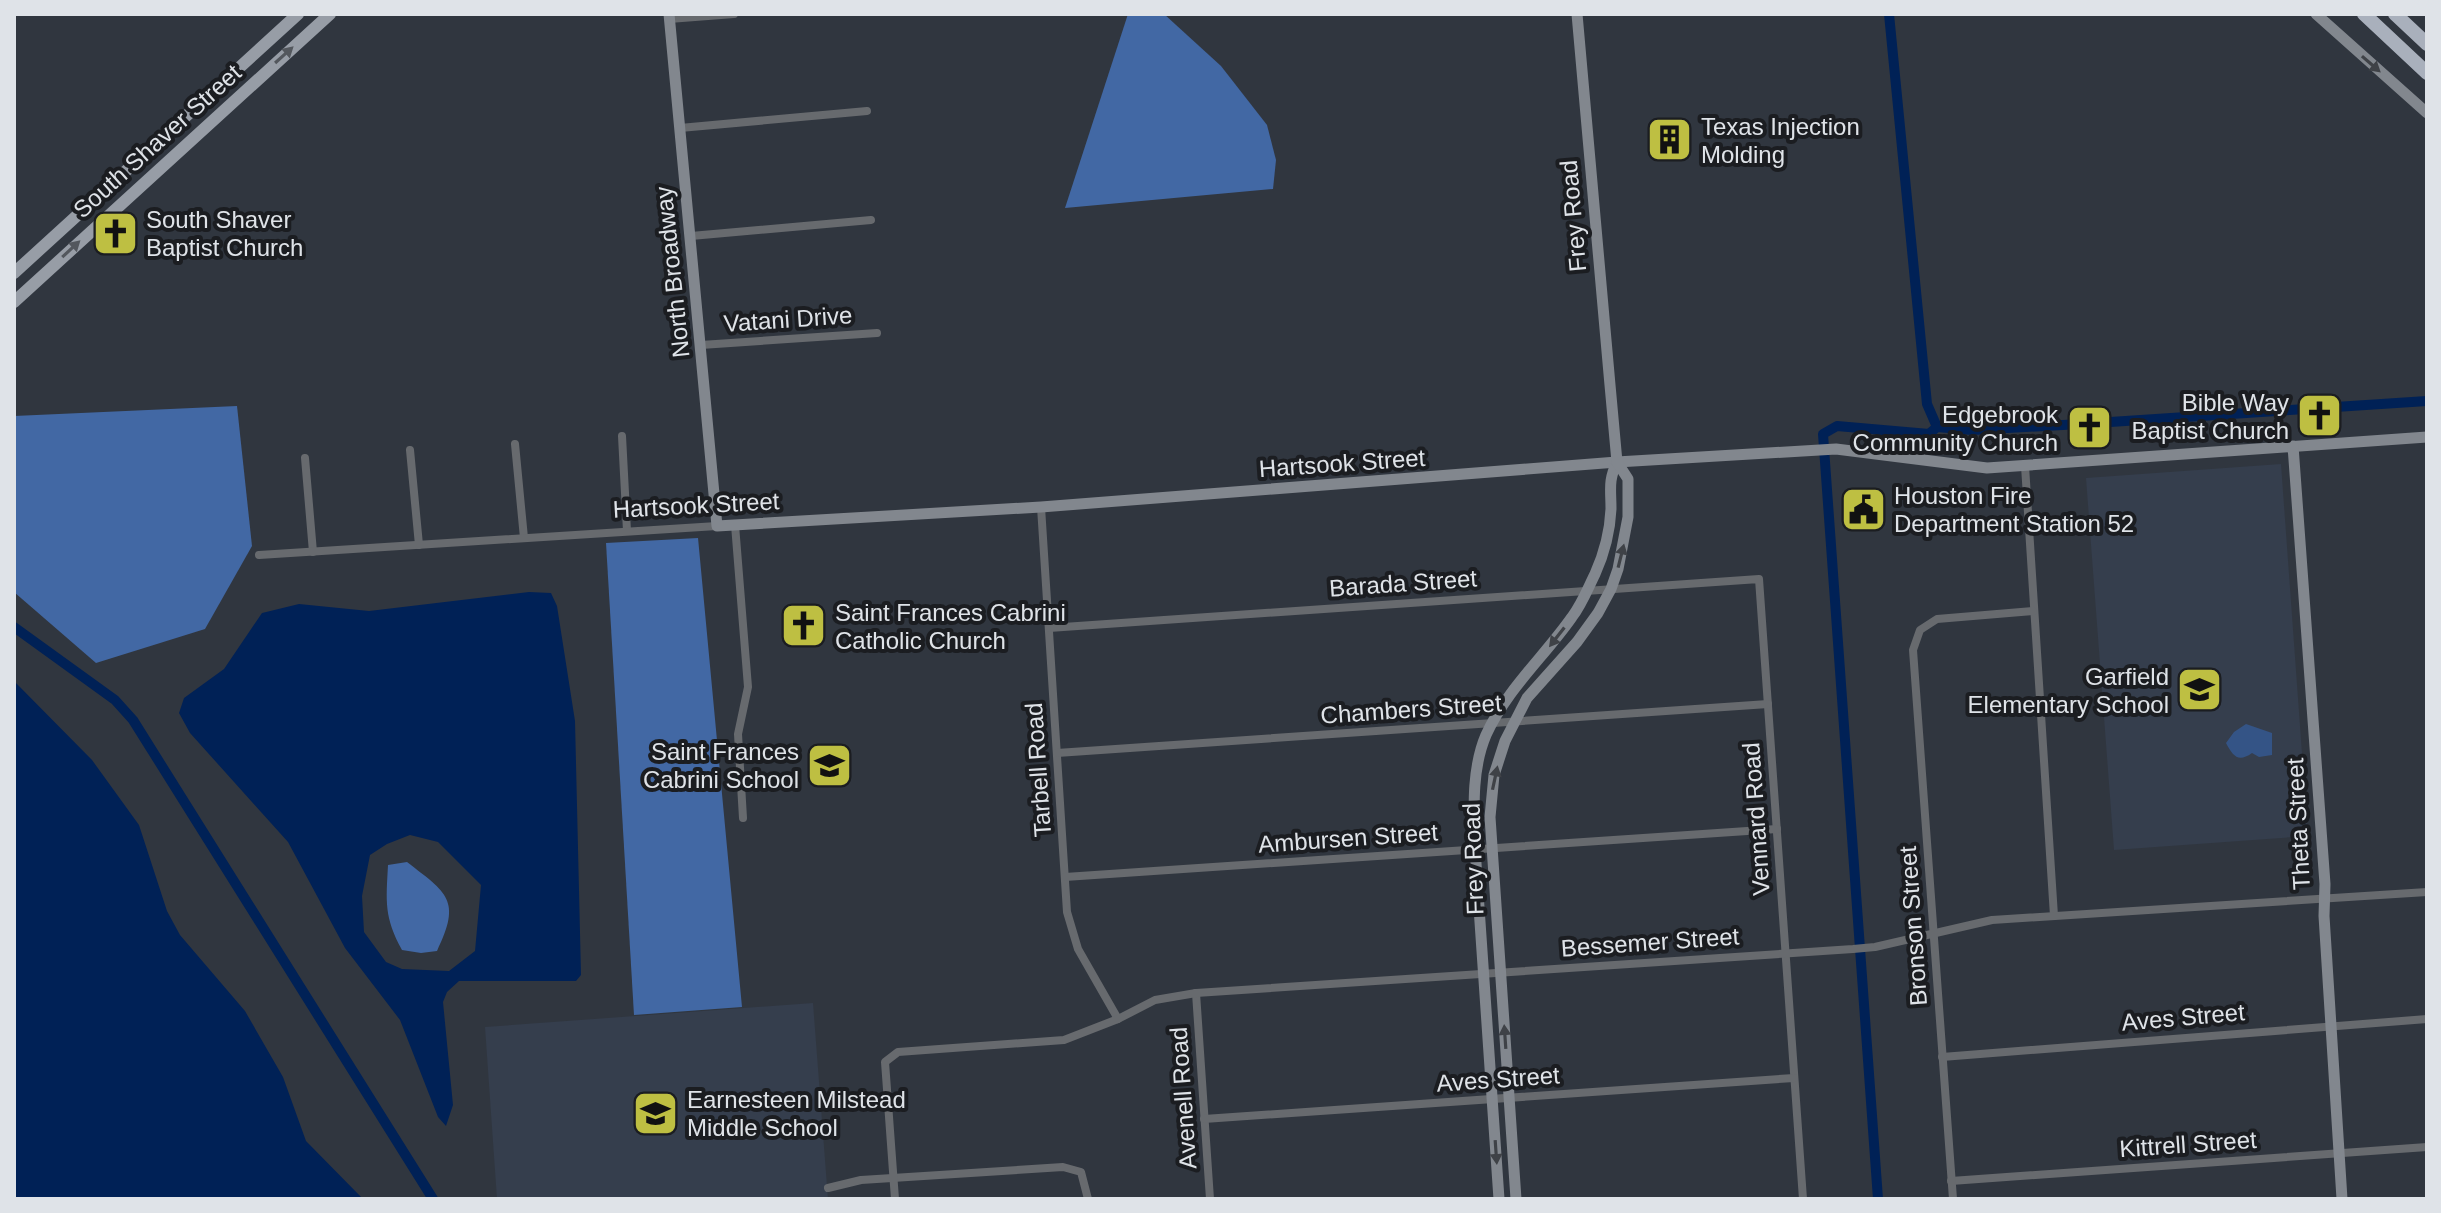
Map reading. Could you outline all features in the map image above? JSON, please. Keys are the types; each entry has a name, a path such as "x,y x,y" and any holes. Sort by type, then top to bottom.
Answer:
{"highway":[{"path":"2364,14 2427,73"},
{"path":"2395,14 2427,44"}],"main road":[{"name":"South Shaver Street","path":"14,273 298,14"},
{"name":"South Shaver Street","path":"14,302 330,14"},
{"path":"230,77 243,92"}],"street":[{"path":"669,17 734,14"},
{"name":"Frey Road","path":"1516,1199 1490,817 1494,775 1505,741 1527,698 1577,642 1611,589 1628,517 1628,479 1617,462 1577,14"},
{"path":"2316,14 2427,113"},
{"name":"North Broadway","path":"669,17 717,526"},
{"path":"680,128 867,111"},
{"path":"691,236 871,220"},
{"name":"Vatani Drive","path":"701,345 877,333"},
{"path":"622,436 627,531"},
{"name":"Hartsook Street","path":"259,555 1041,507 1617,462 1814,450 1836,449 1987,468 2427,437"},
{"path":"515,444 524,538"},
{"name":"Theta Street","path":"2293,446 2342,1199"},
{"path":"410,450 419,545"},
{"path":"305,458 313,552"},
{"name":"Frey Road","path":"1499,1199 1475,849 1477,768 1486,736 1517,684 1575,614 1587,591 1606,545 1611,509 1610,477 1617,462"},
{"path":"2025,466 2054,916"},
{"name":"Tarbell Road","path":"1041,507 1067,912 1078,949 1118,1019"},
{"path":"735,525 748,687 738,734 743,818"},
{"name":"Barada Street","path":"1049,628 1759,579"},
{"name":"Vennard Road","path":"1759,579 1803,1199"},
{"name":"Bronson Street","path":"1953,1199 1913,650 1920,630 1937,619 2033,611"},
{"name":"Chambers Street","path":"1057,753 1768,704"},
{"name":"Ambursen Street","path":"1065,877 1777,829"},
{"name":"Bessemer Street","path":"893,1178 885,1062 898,1052 1064,1040 1118,1019 1155,1000 1196,993 1875,947 1992,920 2427,892"},
{"name":"Avenell Road","path":"1196,993 1210,1199"},
{"name":"Aves Street","path":"1942,1057 2427,1019"},
{"name":"Aves Street","path":"1204,1119 1794,1078"},
{"name":"Kittrell Street","path":"1951,1181 2427,1147"},
{"path":"828,1188 861,1180 1063,1167 1081,1172 1088,1199"},
{"path":"893,1178 895,1199"}],"shaded area":[{"path":"1128,14 1164,14 1221,66 1267,125 1276,160 1273,189 1065,208"},
{"path":"237,406 252,546 205,629 96,663 14,592 14,416"},
{"name":"Garfield Elementary School","path":"2281,464 2308,836 2114,850 2086,478"},
{"path":"698,538 742,1007 634,1015 606,543"},
{"path":"529,592 551,593 557,606 575,721 581,975 576,981 459,981 447,992 443,1002 453,1105 446,1126 438,1117 400,1020 345,948 288,842 190,733 179,713 184,698 224,669 262,613 299,604 369,611","holes":["410,835 438,842 481,885 475,951 449,971 402,969 386,962 364,932 362,896 370,855"]},
{"path":"14,681 92,760 139,825 167,911 180,935 245,1011 283,1077 306,1141 363,1199 14,1199"},
{"path":"2246,724 2272,733 2272,755 2259,757 2252,753 2239,758 2234,755 2226,743 2234,732"},
{"path":"407,862 441,890 446,899 448,920 437,951 421,953 402,950 392,928 387,899 388,865"},
{"name":"Earnesteen Milstead Middle School","path":"813,1003 828,1199 497,1199 485,1027"}],"waterway":[{"path":"1889,14 1927,404 1937,427"},
{"path":"1878,1199 1823,434 1837,426 1929,434 1937,427 1972,430 2427,401"},
{"path":"14,627 115,700 133,720 433,1199"}],"place":[{"name":"Texas Injection Molding","path":"1670,140"},
{"name":"South Shaver Baptist Church","path":"115,233"},
{"name":"Bible Way Baptist Church","path":"2320,416"},
{"name":"Edgebrook Community Church","path":"2089,428"},
{"name":"Houston Fire Department Station 52","path":"1863,509"},
{"name":"Saint Frances Cabrini Catholic Church","path":"804,626"},
{"name":"Garfield Elementary School","path":"2200,690"},
{"name":"Saint Frances Cabrini School","path":"830,765"},
{"name":"Earnesteen Milstead Middle School","path":"656,1113"}]}
